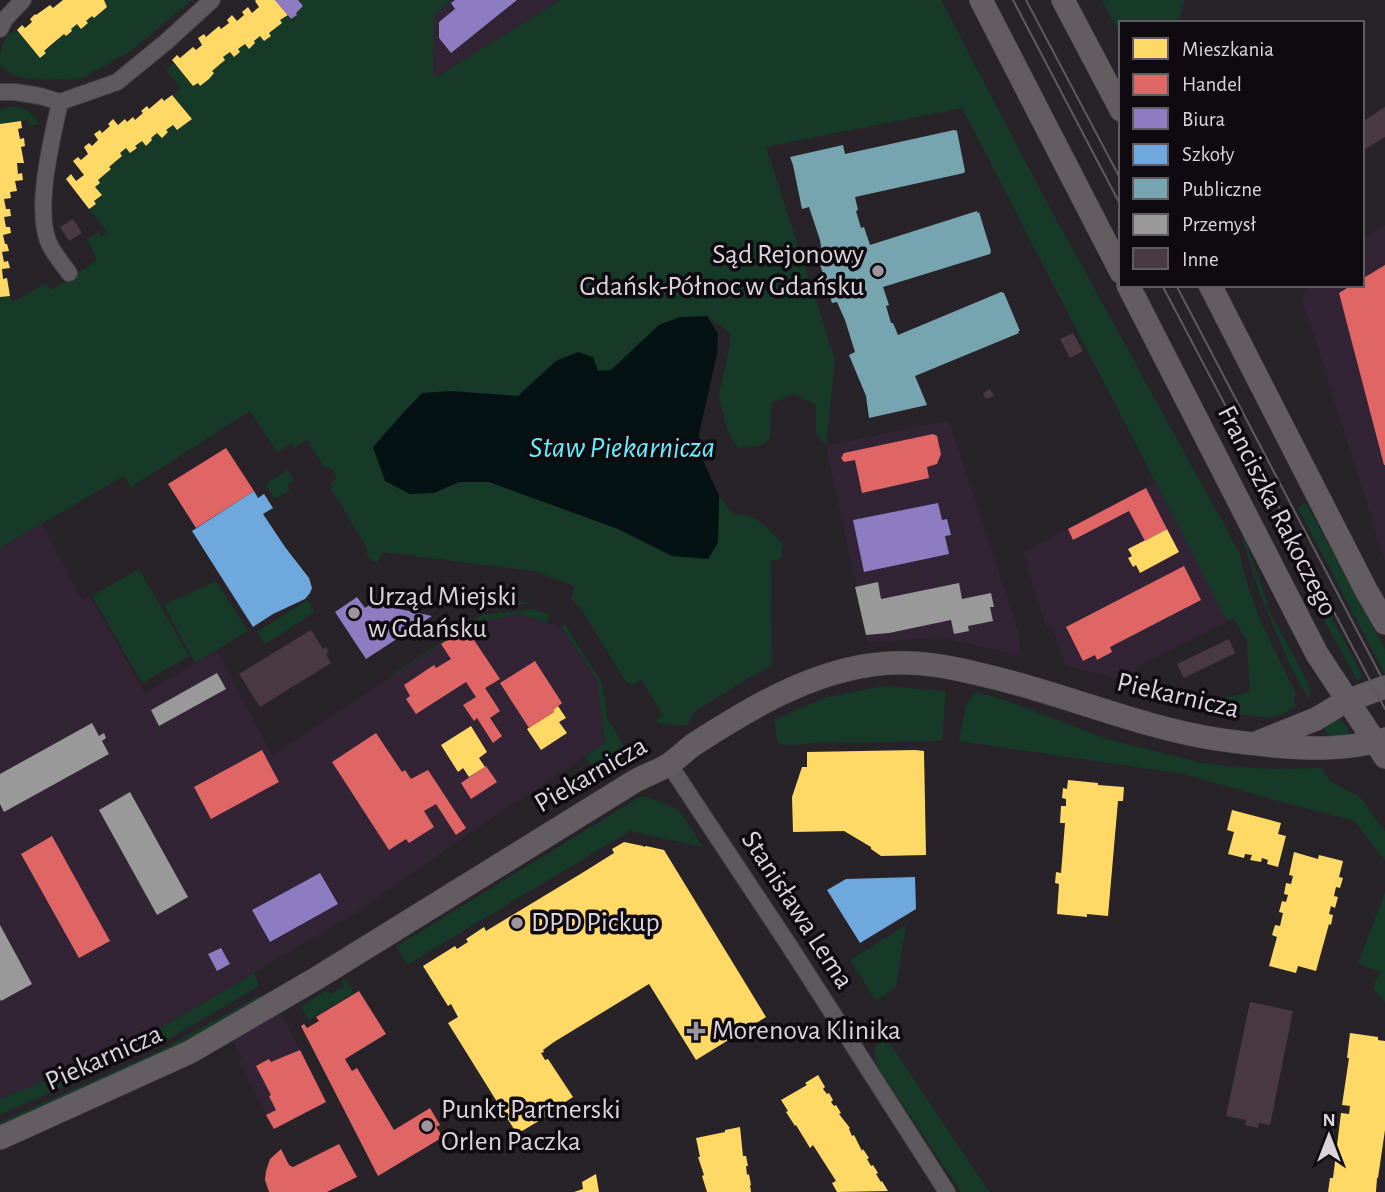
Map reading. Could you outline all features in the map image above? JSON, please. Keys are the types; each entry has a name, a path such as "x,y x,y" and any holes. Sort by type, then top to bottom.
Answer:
{"street":[{"path":"0,29 5,19 23,0"},
{"path":"0,92 40,96 60,102 117,82 212,0"},
{"path":"981,0 1119,268"},
{"path":"1063,0 1119,106"},
{"path":"60,102 45,181 44,224 48,243 69,273"},
{"name":"Franciszka Rakoczego","path":"1129,287 1317,654 1346,701 1382,746"},
{"name":"Franciszka Rakoczego","path":"1211,287 1385,623"},
{"name":"Piekarnicza","path":"0,1138 201,1046 317,978 635,781 669,764 691,746 734,720 805,682 855,668 903,662 939,665 1214,739 1299,748 1382,746"},
{"name":"Piekarnicza","path":"1254,744 1316,719 1346,701 1385,687"},
{"name":"Stanisława Lema","path":"669,764 947,1192"}],"shaded area":[{"path":"452,0 560,0 436,77 433,72 434,15"},
{"path":"1385,225 1385,562 1301,299 1308,287 1364,287 1364,238"},
{"path":"949,420 1018,630 1019,655 938,637 868,643 826,446"},
{"path":"1156,482 1227,621 1137,666 1132,682 1066,666 1051,626 1046,628 1023,552"},
{"path":"42,523 82,600 90,596 145,693 217,650 272,755 473,623 519,614 562,628 597,680 605,743 357,912 131,1045 0,1099 0,548"},
{"path":"280,1011 327,1102 273,1129 239,1061 242,1059 232,1040"}],"green space":[{"path":"104,0 192,0 131,51 82,78 34,79 12,74 4,69 0,59 6,35 17,30 40,58 46,53 44,51 54,47 52,44 64,34 66,36 77,24 82,28 92,16 95,18 107,7"},
{"path":"298,0 452,0 434,15 433,72 436,77 560,0 941,0 1043,195 1240,554 1256,608 1296,694 1293,701 1296,706 1281,715 1267,718 1216,711 1164,699 1177,694 1205,702 1250,692 1247,641 1233,618 1227,621 962,108 766,147 835,359 826,446 816,434 816,405 794,394 772,403 770,438 763,445 738,448 726,426 719,395 730,333 707,316 659,325 612,370 598,371 578,352 556,361 518,396 451,391 434,493 459,482 489,482 618,529 672,556 718,543 719,496 733,514 756,519 783,544 781,559 771,560 772,666 694,712 687,725 659,724 656,720 663,715 642,680 633,685 626,682 583,612 571,599 574,586 534,571 383,552 377,563 368,558 366,546 332,491 331,484 337,477 331,468 324,467 307,440 295,448 292,443 277,452 250,411 131,487 124,476 0,548 0,297 10,296 12,302 46,284 52,290 97,260 87,239 98,232 102,236 107,231 89,209 96,204 94,201 101,196 103,198 95,187 100,183 98,180 107,176 106,173 111,169 109,167 118,163 116,160 126,148 131,153 142,141 146,146 157,133 162,137 173,125 177,130 192,119 172,95 181,88 166,70 174,63 193,86 198,83 200,85 219,65 222,67 220,64 225,60 223,57 230,52 234,57 240,52 238,49 245,44 249,49 260,36 265,40 270,36 269,33 276,28 278,30 277,27 282,23 280,20 287,15 291,20 302,7 305,9"},
{"path":"1102,0 1185,0 1179,21 1119,21 1119,33"},
{"path":"10,107 28,110 39,124 30,126 28,120 0,124 0,110"},
{"path":"288,470 294,480 287,485 290,489 275,499 265,484"},
{"path":"1306,503 1385,649 1385,674 1298,508"},
{"path":"1279,518 1363,677 1357,680 1271,522"},
{"path":"1244,537 1268,603 1266,605 1306,679 1310,690 1309,700 1291,667 1260,595 1242,538"},
{"path":"139,569 189,656 142,683 92,596"},
{"path":"216,581 248,631 195,663 164,605"},
{"path":"501,599 533,603 487,608"},
{"path":"307,600 315,612 265,644 257,632"},
{"path":"533,609 549,614 547,623 519,614 473,623 390,676 482,615"},
{"path":"564,623 600,679 607,718 629,755 626,763 600,779 585,756 605,743 597,680 562,628"},
{"path":"884,686 946,691 942,741 778,744 774,720 824,698"},
{"path":"976,692 1005,700 1107,739 1198,762 1272,769 1322,769 1331,782 1359,796 1385,831 1385,860 1354,821 1184,774 959,741 966,705"},
{"path":"1340,719 1349,735 1329,737 1323,726"},
{"path":"645,796 679,810 703,847 630,831 407,965 397,946"},
{"path":"1385,892 1385,1002 1373,989 1377,977 1382,973 1358,964"},
{"path":"906,925 896,987 876,1001 850,960"},
{"path":"254,973 259,984 250,992 163,1042 0,1115 0,1099 131,1045"},
{"path":"344,980 354,993 309,1020 302,1009 303,1005 327,990 330,994 344,986 341,981"},
{"path":"260,995 256,1003 189,1042 0,1128 0,1122 161,1050"},
{"path":"884,1035 990,1192 961,1192 878,1067 875,1050"}],"water":[{"name":"Staw Piekarnicza","path":"707,316 718,334 717,354 699,434 701,456 719,496 718,543 708,559 672,556 618,529 489,482 459,482 434,493 410,494 385,481 373,447 422,393 451,391 518,396 556,361 578,352 593,357 598,371 611,370 659,325 680,317"}],"building: Mieszkania":[{"path":"63,0 104,0 107,7 86,21 88,23 81,29 77,24 66,36 64,34 44,51 46,53 40,58 17,30 32,22 30,19 35,14 50,5 53,8"},
{"path":"256,0 275,0 288,15 269,33 271,36 264,41 260,36 249,49 245,44 238,49 240,52 234,57 230,52 212,71 214,73 209,79 200,86 198,83 193,86 172,60 177,55 180,58 193,47 196,50 202,45 198,38 204,34 206,37 219,26 221,29 229,23 227,20 232,15 237,21 248,7 252,13 259,7"},
{"path":"172,95 192,119 177,130 173,125 166,130 168,132 162,138 157,133 146,146 142,141 130,153 126,148 120,153 122,156 98,180 100,183 95,187 102,195 89,209 66,179 71,174 76,181 84,175 73,161 78,157 81,160 88,154 84,147 89,143 92,146 98,140 94,134 100,130 102,133 113,119 118,125 125,119 127,122 133,117 135,120 147,106 149,109 162,98 164,101"},
{"path":"21,121 22,128 18,129 20,139 24,138 25,146 21,147 24,163 17,163 18,174 22,173 23,180 15,181 17,191 10,192 11,198 4,199 6,209 10,209 11,216 4,217 6,227 10,227 11,233 3,235 9,251 2,252 4,262 8,261 10,268 2,269 3,279 7,278 10,296 0,297 0,124"},
{"path":"1167,529 1179,552 1140,573 1128,558 1132,556 1128,549"},
{"path":"558,706 566,718 559,722 567,733 541,750 527,729 554,712"},
{"path":"471,726 487,752 479,758 485,767 469,777 463,768 458,772 441,745"},
{"path":"924,751 926,855 881,856 844,831 793,832 792,797 802,767 807,767 807,752"},
{"path":"1068,780 1124,787 1123,801 1118,801 1108,916 1057,914 1059,884 1055,883 1056,872 1061,873 1065,823 1060,823 1061,806 1066,806 1066,799 1062,798 1063,788 1067,789"},
{"path":"1232,810 1281,823 1278,834 1286,836 1278,867 1267,864 1268,860 1262,858 1261,862 1250,860 1252,855 1245,854 1244,858 1228,854 1234,832 1227,830"},
{"path":"624,842 664,850 766,1017 696,1060 649,984 543,1050 541,1053 545,1060 548,1059 573,1097 517,1134 448,1023 458,1017 423,966 455,946 457,949 468,942 466,939 484,927 486,931 582,873 614,853 612,849"},
{"path":"1294,852 1318,859 1319,855 1343,861 1339,877 1343,878 1340,888 1336,887 1334,896 1338,897 1335,908 1331,906 1331,925 1329,924 1316,971 1298,966 1296,973 1269,966 1277,937 1272,935 1275,925 1280,926 1283,913 1279,912 1282,901 1286,902 1288,895 1284,894 1286,883 1291,884 1293,876 1289,875"},
{"path":"1350,1033 1378,1037 1378,1040 1385,1041 1385,1130 1376,1192 1328,1192 1330,1178 1333,1178 1341,1113 1349,1114 1350,1106 1342,1105"},
{"path":"818,1075 825,1087 823,1089 829,1093 833,1100 831,1102 836,1105 852,1136 854,1135 888,1191 837,1192 832,1183 836,1181 813,1145 810,1148 786,1112 788,1111 781,1100 807,1085 805,1083"},
{"path":"740,1127 751,1192 707,1192 696,1138"},
{"path":"596,1174 599,1192 574,1192 583,1189 582,1182"}],"building: Handel":[{"path":"1385,265 1385,465 1339,293 1349,287 1364,287 1364,278"},
{"path":"933,434 937,436 941,454 937,464 927,467 929,478 862,493 855,460 844,462 841,458 844,453"},
{"path":"226,448 254,491 196,528 168,484"},
{"path":"1146,488 1167,529 1145,541 1129,511 1073,540 1068,529"},
{"path":"1184,566 1201,600 1110,647 1112,652 1097,660 1095,655 1083,661 1066,627"},
{"path":"466,628 500,679 485,688 500,711 490,718 502,736 493,743 477,718 474,721 463,705 476,697 466,682 416,714 406,699 410,696 404,685 434,665 436,668 451,659 441,644"},
{"path":"535,661 562,703 554,712 529,728 500,683"},
{"path":"376,733 402,772 405,770 411,779 428,770 466,828 456,835 436,804 424,811 434,827 409,843 406,839 389,850 332,762"},
{"path":"262,750 279,782 211,819 194,787"},
{"path":"486,766 497,782 471,799 461,783"},
{"path":"52,836 110,941 79,958 21,854"},
{"path":"359,991 386,1034 345,1059 352,1071 357,1068 394,1130 430,1108 440,1125 436,1127 443,1137 378,1176 301,1026 304,1024 307,1028 319,1021 316,1017"},
{"path":"300,1050 326,1102 274,1129 266,1115 276,1110 256,1066 269,1059 271,1062"},
{"path":"339,1144 357,1177 327,1192 269,1192 265,1180 266,1171 270,1159 281,1149 289,1165 293,1167"}],"building: Biura":[{"path":"275,0 298,0 303,6 291,19"},
{"path":"455,0 517,0 451,53 439,38 439,22 455,9 451,3"},
{"path":"938,503 942,520 947,519 951,535 945,536 949,554 864,572 853,520"},
{"path":"357,597 365,608 372,603 432,616 366,659 335,612"},
{"path":"320,873 338,904 270,942 252,910"},
{"path":"221,948 230,964 217,971 208,954"}],"building: Szkoły":[{"path":"254,491 258,498 264,494 273,508 263,514 309,578 312,588 305,599 253,627 192,531"},
{"path":"915,877 916,909 860,943 827,890 846,879"}],"building: Publiczne":[{"name":"Sąd Rejonowy Gdańsk-Północ w Gdańsku","path":"957,131 964,173 855,197 861,228 864,227 870,245 977,211 991,251 990,254 883,287 891,323 898,335 1001,292 1004,293 1020,331 915,376 927,405 869,418 866,396 849,355 855,352 837,302 832,303 819,261 823,259 820,240 809,207 802,209 790,157 843,145 845,154"}],"building: Przemysł":[{"path":"878,582 881,599 959,583 962,599 991,593 993,621 968,626 969,631 954,634 951,620 866,635 855,587"},
{"path":"217,673 226,689 159,726 151,710"},
{"path":"92,723 99,736 104,733 106,738 102,741 109,754 4,812 0,804 0,774"},
{"path":"130,792 188,897 157,915 99,810"},
{"path":"0,925 32,984 1,1001 0,999"}],"building: Inne":[{"path":"1385,107 1385,137 1364,150 1364,121"},
{"path":"73,219 82,233 69,241 60,227"},
{"path":"1073,333 1083,351 1070,358 1060,339"},
{"path":"990,389 994,396 986,399 983,393"},
{"path":"311,630 323,649 326,647 331,663 260,707 239,674"},
{"path":"1229,639 1235,653 1184,678 1177,664"},
{"path":"1250,1002 1293,1011 1270,1125 1259,1123 1258,1128 1245,1125 1246,1120 1226,1116"}],"tram line":[{"path":"1013,0 1119,202"},
{"path":"1026,0 1119,176"},
{"path":"1163,287 1385,709"},
{"path":"1177,287 1385,684"}],"place":[{"name":"Sąd Rejonowy Gdańsk-Północ w Gdańsku","path":"878,271"},
{"name":"Urząd Miejski w Gdańsku","path":"354,613"},
{"name":"DPD Pickup","path":"517,923"},
{"name":"Morenova Klinika","path":"696,1031"},
{"name":"Punkt Partnerski Orlen Paczka","path":"427,1126"}]}
